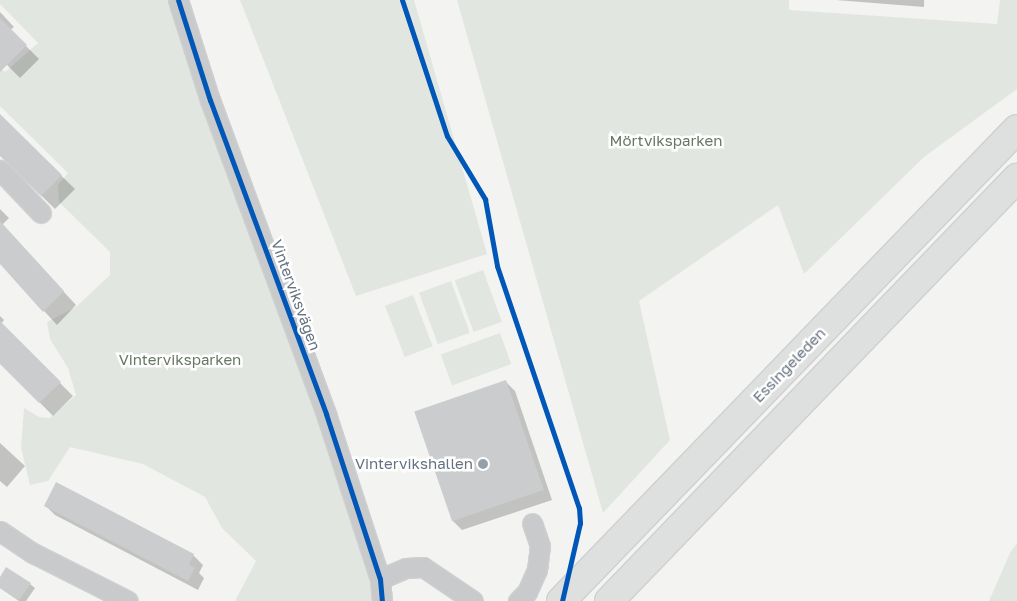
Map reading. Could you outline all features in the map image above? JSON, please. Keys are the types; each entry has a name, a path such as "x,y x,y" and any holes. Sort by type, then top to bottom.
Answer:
{"highway":[{"name":"Essingeleden","path":"561,601 1017,129"},
{"path":"609,601 1017,178"}],"street":[{"name":"Vinterviksvägen","path":"178,0 210,100 326,414 380,579 382,601"},
{"path":"0,170 40,213"},
{"path":"518,601 537,570 540,546 532,523"},
{"path":"0,531 33,553 128,601"},
{"path":"380,579 406,568 423,567 473,601"}],"green space":[{"name":"Vinterviksparken","path":"0,0 167,0 291,341 371,579 371,601 235,601 256,561 222,528 205,497 143,464 70,447 48,481 30,485 21,447 24,408 39,417 50,418 76,395 68,368 50,339 47,322 76,307 110,275 110,252 59,202 58,185 68,173 0,106 0,67 5,72 38,43 0,4"},
{"path":"240,0 414,0 487,254 356,296"},
{"name":"Mörtviksparken","path":"457,0 789,0 789,10 997,24 1000,0 1017,0 1017,89 924,157 804,274 778,205 639,301 670,440 603,513"},
{"path":"483,270 502,322 474,332 455,280"},
{"path":"451,281 470,333 438,344 419,293"},
{"path":"413,295 433,346 405,357 385,306"},
{"path":"500,333 511,364 452,386 441,355"},
{"path":"1017,543 1017,601 989,601 1010,553"}],"building":[{"path":"0,18 27,45 0,72"},
{"path":"0,114 62,175 41,196 0,156"},
{"path":"0,221 64,291 43,312 0,264"},
{"path":"0,321 61,382 39,403 0,364"},
{"name":"Vintervikshallen","path":"506,380 544,490 452,521 414,412"},
{"path":"56,482 194,554 189,565 195,568 188,581 44,506"},
{"path":"6,567 31,583 19,600 0,588 0,577"}],"cycle path":[{"path":"178,0 210,100 326,414 380,579 382,601"},
{"path":"402,0 447,136 485,199 497,266 579,508 580,523 562,601"}],"place":[{"name":"Vintervikshallen","path":"483,464"}]}
